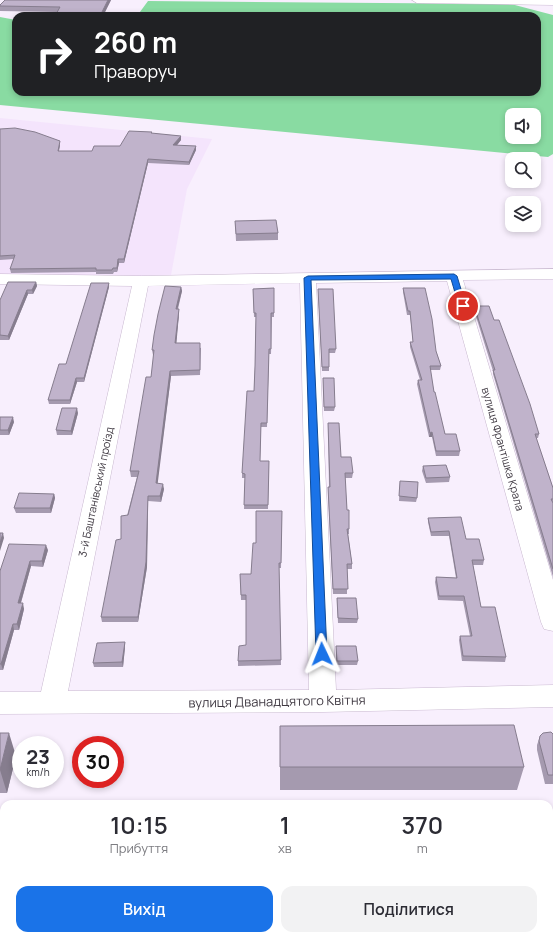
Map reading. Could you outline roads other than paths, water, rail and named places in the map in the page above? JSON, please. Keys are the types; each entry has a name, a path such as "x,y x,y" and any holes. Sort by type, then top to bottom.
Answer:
{"street":[{"path":"417,0 553,2"},
{"path":"539,1 553,6"},
{"path":"0,280 141,281 553,274"},
{"name":"вулиця Франтішка Крала","path":"454,276 553,622"},
{"path":"308,278 324,701"},
{"name":"3-й Баштанівський проїзд","path":"52,702 141,281"},
{"name":"вулиця Дванадцятого Квітня","path":"0,703 324,701 553,696"}]}
